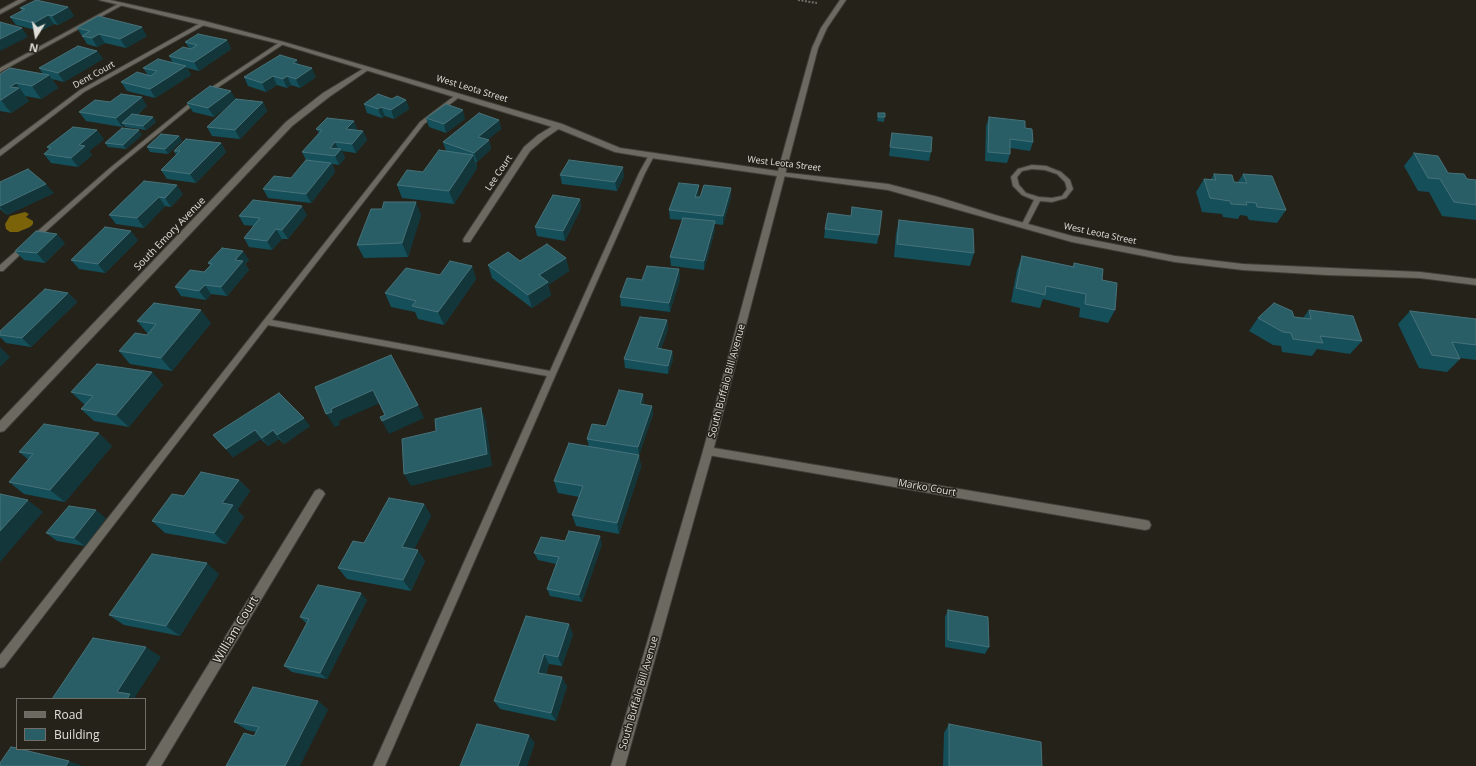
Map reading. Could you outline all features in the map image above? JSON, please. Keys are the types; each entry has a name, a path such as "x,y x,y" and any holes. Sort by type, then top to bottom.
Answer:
{"street":[{"path":"0,12 23,0"},
{"name":"West Leota Street","path":"102,0 204,23 282,43 559,126 618,150 782,174 888,187 935,199 1072,239 1175,259 1282,269 1420,275 1476,282"},
{"name":"South Buffalo Bill Avenue","path":"618,766 708,451 815,48 824,28 843,0"},
{"name":"Dent Court","path":"0,154 82,91 204,23"},
{"name":"South Emory Avenue","path":"0,428 289,124 326,95 368,68"},
{"name":"Lee Court","path":"467,240 527,149 541,137 559,126"},
{"name":"Marko Court","path":"708,451 1145,525"},
{"name":"William Court","path":"153,766 319,494"}],"lane":[{"path":"0,70 122,4"},
{"path":"0,269 112,169 163,126 201,96 282,43"},
{"path":"0,663 422,123 459,95"},
{"path":"379,766 642,172 651,156"},
{"path":"1032,167 1046,168 1059,173 1068,181 1070,190 1064,197 1052,200 1038,199 1024,194 1016,186 1014,177 1020,170 1032,167"},
{"path":"1024,226 1038,199"},
{"path":"266,322 552,374"}],"path":[{"path":"798,0 817,3"}],"shaded area":[{"path":"25,212 29,214 26,217 33,221 33,224 30,227 18,232 10,232 6,229 5,224 10,216"}],"building":[{"path":"36,0 68,7 52,16 48,15 34,23 10,17 25,9 20,8"},
{"path":"98,16 142,27 120,39 99,34 92,38 82,36 90,31 77,28"},
{"path":"0,22 22,28 0,39"},
{"path":"198,34 227,40 194,62 169,56 183,47 191,49 197,45 185,42"},
{"path":"78,46 97,51 58,73 39,68"},
{"path":"280,55 297,60 293,63 312,68 296,79 287,76 283,79 273,76 262,83 244,77"},
{"path":"158,59 186,66 150,89 121,82 137,72 151,76 157,71 143,68"},
{"path":"10,68 49,75 32,86 16,83 10,87 19,88 0,100 0,74"},
{"path":"210,86 231,91 208,108 187,103"},
{"path":"121,94 142,97 116,118 79,112 95,100 110,102"},
{"path":"378,94 392,99 397,96 406,100 391,110 381,107 378,109 364,104"},
{"path":"236,99 263,102 235,130 207,127"},
{"path":"446,104 463,110 444,124 426,118"},
{"path":"479,113 499,120 478,137 489,140 474,153 443,142"},
{"path":"878,113 885,113 885,117 878,117"},
{"path":"132,114 153,117 143,126 122,123"},
{"path":"989,117 1025,121 1025,128 1032,129 1033,142 1010,139 1010,154 988,152"},
{"path":"327,118 354,121 346,129 363,131 352,144 335,142 330,148 341,149 335,156 302,152 322,130 316,129"},
{"path":"73,127 97,130 79,145 85,146 71,158 44,154 51,148 47,147"},
{"path":"122,128 139,130 123,145 105,143"},
{"path":"892,133 932,137 931,152 890,147"},
{"path":"161,134 179,136 165,149 147,147"},
{"path":"186,139 221,143 190,174 161,170 180,151 174,151"},
{"path":"439,150 473,155 449,191 397,185 407,170 423,172"},
{"path":"1414,153 1438,156 1448,173 1464,174 1467,179 1476,180 1476,205 1454,202 1440,179 1428,178"},
{"path":"306,160 331,163 306,194 263,189 274,176 291,178"},
{"path":"569,160 623,167 615,182 560,175"},
{"path":"28,169 46,184 0,206 0,182"},
{"path":"1214,174 1232,175 1234,182 1247,183 1243,174 1272,176 1286,210 1257,207 1256,203 1246,202 1247,205 1231,204 1230,201 1210,198 1204,179 1216,180"},
{"path":"144,181 177,185 165,198 159,197 137,218 109,215"},
{"path":"679,183 699,185 695,197 700,197 704,185 731,188 723,216 669,210"},
{"path":"553,195 580,199 563,231 535,227"},
{"path":"253,200 302,206 282,230 276,229 267,241 244,238 260,218 239,216"},
{"path":"384,202 416,202 402,243 357,245 371,209 382,209"},
{"path":"852,207 882,211 879,235 825,229 828,213 851,216"},
{"path":"683,218 715,221 704,261 670,257"},
{"path":"899,220 973,229 974,253 897,244"},
{"path":"105,227 131,231 98,264 71,260"},
{"path":"36,231 57,234 37,253 15,251"},
{"path":"547,244 566,258 539,275 548,282 528,295 488,265 508,252 520,261"},
{"path":"222,248 243,251 235,260 243,261 221,287 205,285 199,291 175,287 190,270 204,272 212,264 208,263"},
{"path":"1022,256 1074,267 1074,263 1103,269 1102,280 1117,283 1115,310 1085,304 1086,294 1046,286 1045,295 1016,288"},
{"path":"450,261 472,266 438,312 412,306 416,301 385,293 406,268 440,275"},
{"path":"647,266 679,269 669,303 620,297 627,278 642,280"},
{"path":"45,289 68,293 22,338 0,335 0,331"},
{"path":"154,303 201,310 161,358 119,351 135,333 147,335 156,324 137,321"},
{"path":"1274,303 1292,311 1294,317 1311,319 1309,310 1353,316 1362,341 1320,336 1323,343 1293,339 1291,333 1283,332 1258,318"},
{"path":"1410,311 1476,319 1476,345 1452,342 1460,359 1432,355"},
{"path":"640,317 667,320 657,348 672,351 668,366 624,359"},
{"path":"391,355 418,405 382,421 380,417 385,415 373,390 331,409 332,412 326,414 315,387"},
{"path":"97,364 152,372 116,415 81,409 93,396 71,392"},
{"path":"619,390 643,394 640,404 652,406 638,447 587,439 592,424 606,426"},
{"path":"279,393 304,418 277,435 273,430 262,438 255,430 226,449 213,435"},
{"path":"481,408 487,454 404,474 402,439 436,431 435,419"},
{"path":"44,424 99,433 50,490 9,482 33,454 19,452"},
{"path":"569,443 639,455 617,523 572,515 583,486 554,481"},
{"path":"201,472 239,480 222,503 233,505 214,533 152,521 172,494 184,496"},
{"path":"0,494 28,500 0,531"},
{"path":"389,498 424,504 402,547 418,550 403,580 338,568 353,541 364,543"},
{"path":"69,506 96,510 74,538 46,533"},
{"path":"569,531 600,536 579,595 547,589 559,557 534,553 541,537 565,541"},
{"path":"152,554 207,563 166,626 109,615"},
{"path":"318,585 361,593 320,673 284,666 309,619 300,617"},
{"path":"948,610 988,617 989,647 948,640"},
{"path":"526,616 569,624 558,657 544,654 538,673 562,677 551,713 494,701"},
{"path":"93,638 146,647 117,692 130,694 128,698 53,698"},
{"path":"253,687 318,701 285,766 226,766 244,733 254,736 259,727 234,722"},
{"path":"477,724 529,735 518,766 460,766"},
{"path":"949,724 1041,742 1042,766 949,766"},
{"path":"11,747 16,748 16,750 24,750 69,761 66,766 0,766 0,763"}]}
